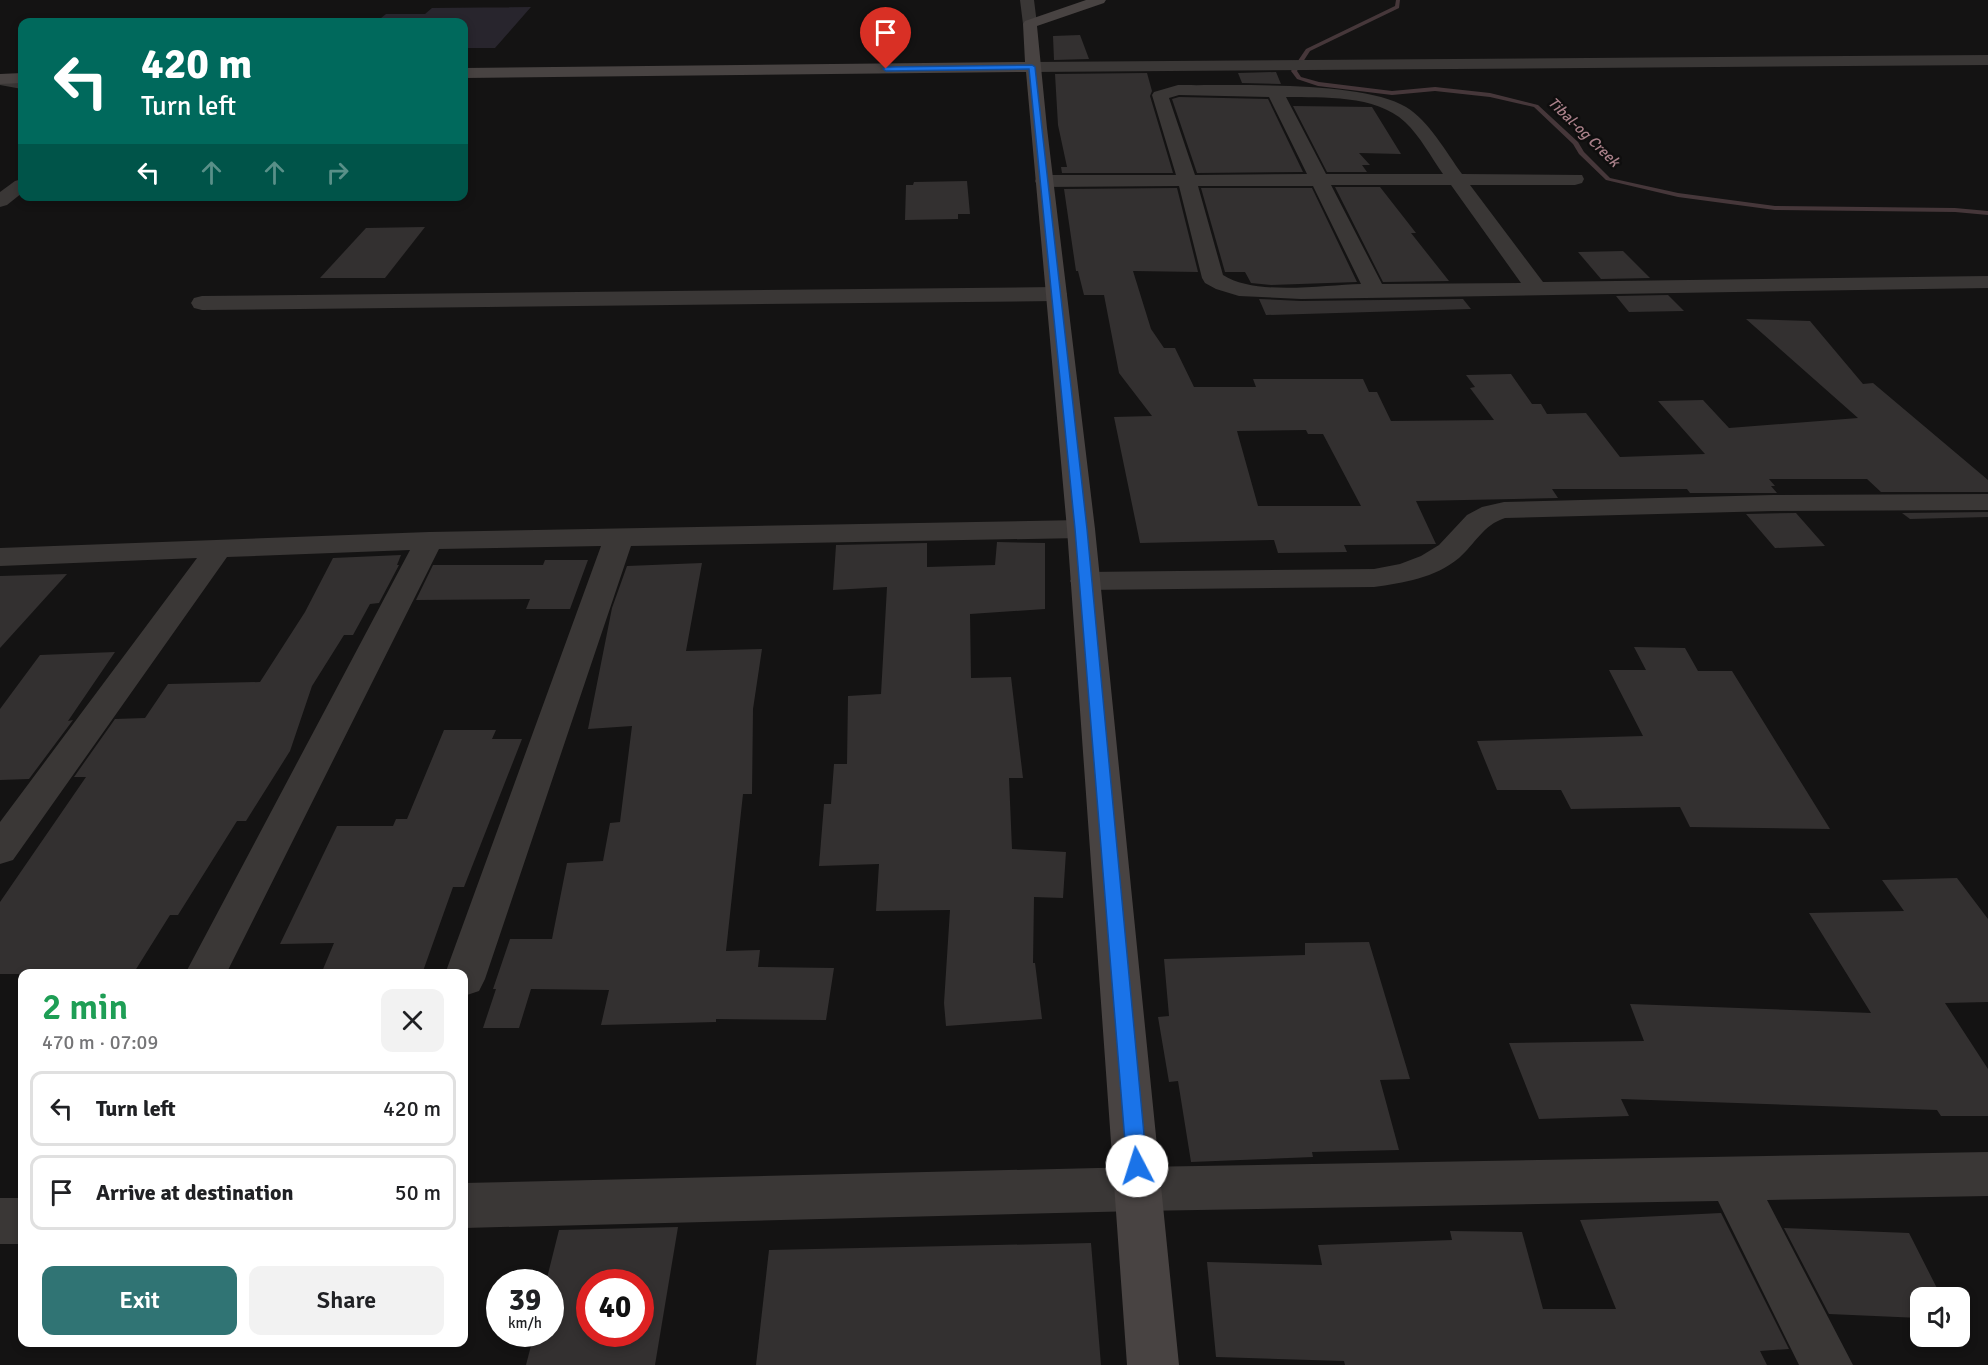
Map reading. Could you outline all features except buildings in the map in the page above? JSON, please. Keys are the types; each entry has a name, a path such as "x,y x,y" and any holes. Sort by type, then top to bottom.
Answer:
{"street":[{"path":"1027,0 1032,67 1081,529 1153,1365"},
{"path":"1030,24 1099,0"},
{"path":"468,73 1988,60"},
{"path":"0,79 18,78"},
{"path":"0,79 18,83"},
{"path":"1536,288 1412,119 1393,105 1331,95 1275,92 1178,90 1160,95 1187,180 1213,278 1220,285 1257,292 1988,282"},
{"path":"1275,92 1375,291"},
{"path":"1044,181 1575,178"},
{"path":"0,184 18,185"},
{"path":"0,201 18,188"},
{"path":"202,303 1056,294"},
{"path":"1085,580 1374,578 1406,574 1430,564 1450,550 1473,522 1486,514 1504,510 1773,503 1988,502"},
{"path":"0,557 429,540 1081,529"},
{"path":"468,969 619,538"},
{"path":"208,969 429,540"},
{"path":"0,850 220,547"},
{"path":"468,1206 1139,1189 1988,1174"},
{"path":"1731,1179 1827,1365"},
{"path":"0,1221 18,1221"}],"shaded area":[{"path":"531,7 495,48 468,48 468,18 381,18 386,14 425,14 432,8"}],"waterway":[{"name":"Tibal-og Creek","path":"1398,0 1397,7 1308,50 1294,71 1299,78 1318,84 1392,93 1435,89 1490,95 1536,106 1576,143 1581,153 1608,179 1678,195 1775,208 1955,210 1988,213"}],"route":[{"path":"886,69 1032,67 1081,529 1137,1166"}]}
